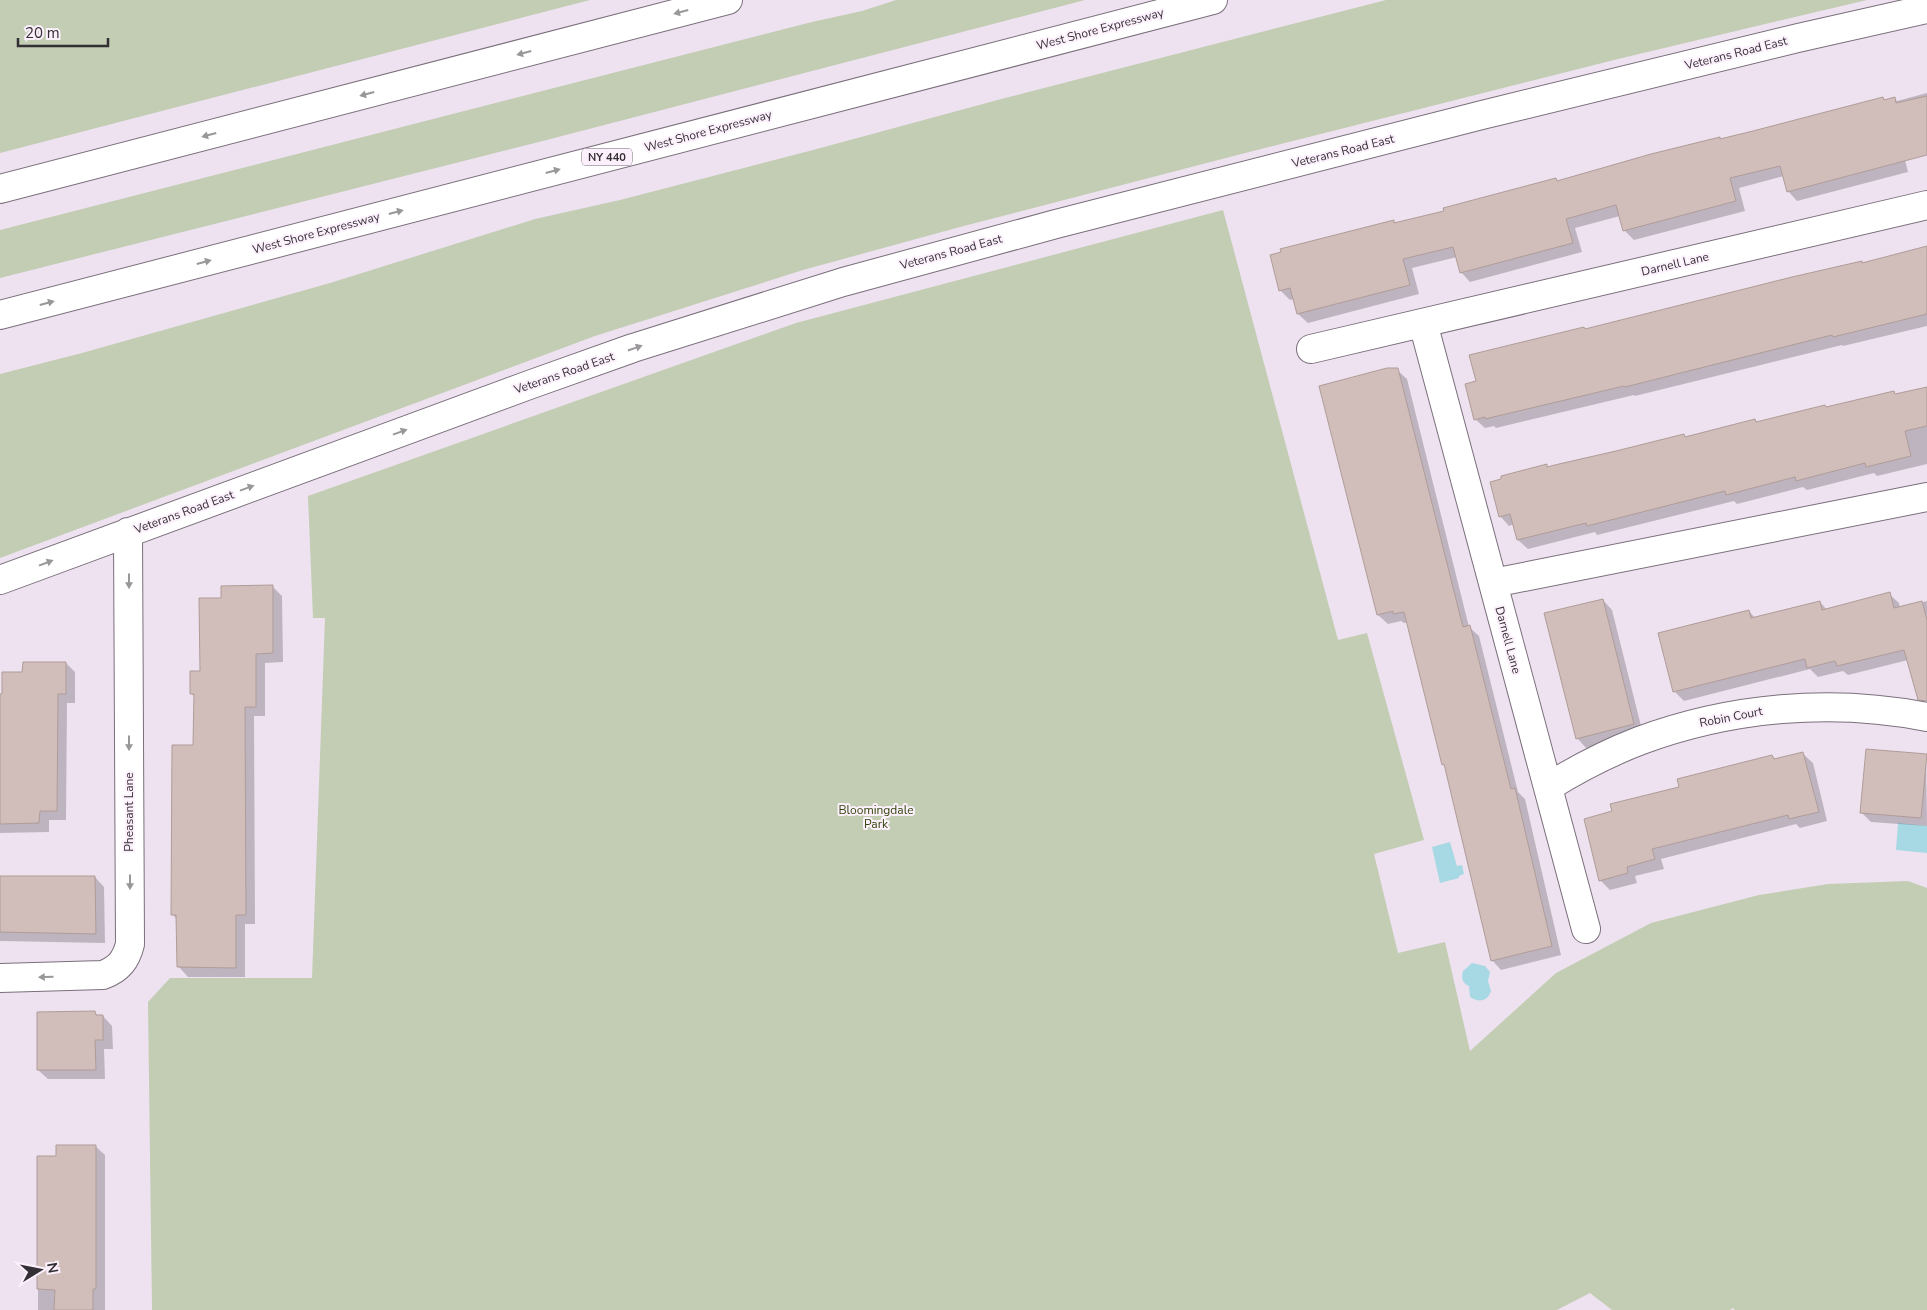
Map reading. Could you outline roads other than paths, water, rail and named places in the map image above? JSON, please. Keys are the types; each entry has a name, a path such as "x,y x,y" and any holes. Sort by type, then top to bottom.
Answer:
{"main road":[{"path":"0,189 728,0"},
{"name":"West Shore Expressway","path":"0,315 1213,0"},
{"name":"Veterans Road East","path":"0,580 572,370 718,320 843,282 1056,224 1482,115 1750,49 1927,9"},
{"name":"Darnell Lane","path":"1312,349 1927,205"},
{"name":"Darnell Lane","path":"1423,323 1548,786"},
{"path":"1492,583 1927,497"},
{"name":"Pheasant Lane","path":"0,978 103,975 114,971 123,963 128,955 130,944 128,532"},
{"name":"Robin Court","path":"1548,786 1578,769 1639,741 1706,721 1775,709 1838,707 1901,712 1927,717"},
{"path":"1548,786 1586,929"}],"water":[{"path":"1898,823 1927,826 1927,853 1896,850"},
{"path":"1450,842 1457,866 1462,865 1464,874 1459,876 1459,878 1440,883 1432,847"},
{"path":"1472,963 1485,966 1490,972 1488,981 1491,991 1488,997 1483,1000 1470,997 1469,986 1463,980 1463,971"}],"park label":[{"name":"Bloomingdale Park","path":"876,817"}]}
